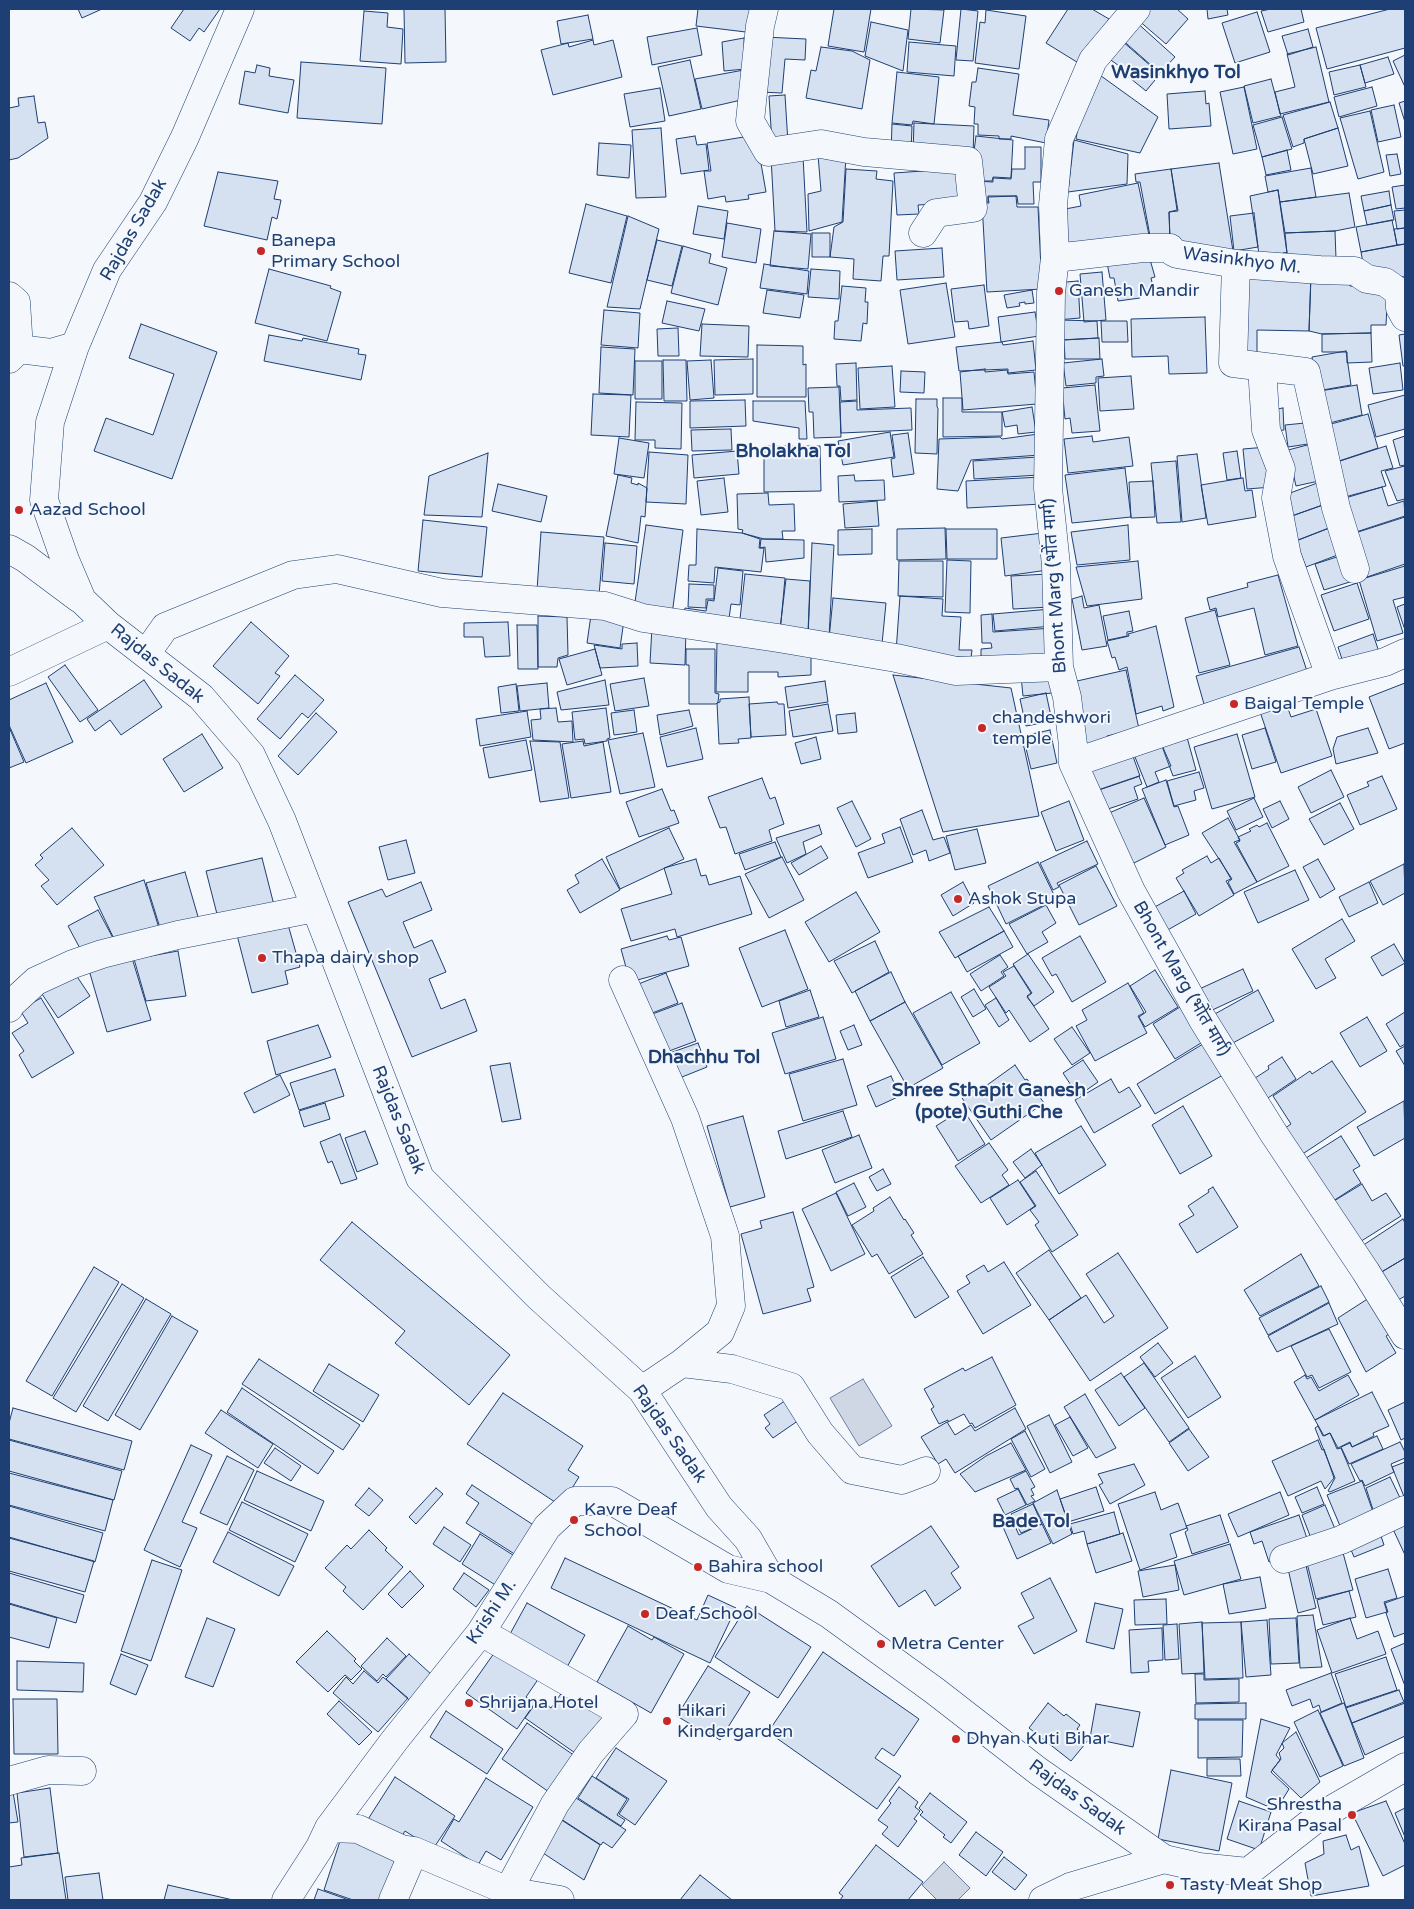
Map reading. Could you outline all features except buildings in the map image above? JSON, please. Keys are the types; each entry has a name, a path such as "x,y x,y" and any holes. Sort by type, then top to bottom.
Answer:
{"street":[{"name":"Rajdas Sadak","path":"240,9 185,137 153,202 107,270 76,346 50,422 44,500 65,560 82,600 108,625 201,697 251,755 282,821 420,1178 539,1297 642,1390 719,1507 748,1539 771,1579 830,1614 934,1690 1038,1771 1164,1859 1199,1867 1248,1872 1318,1818 1405,1767"},
{"name":"Bhont Marg (भाेंत मार्ग)","path":"1136,9 1093,60 1059,139 1053,205 1055,258 1051,293 1048,488 1056,565 1058,667 1067,697 1073,746 1073,763 1131,891 1203,1020 1274,1134 1405,1335"},
{"path":"762,17 750,121 768,152 821,144 864,152 968,161 973,208 936,213 923,233"},
{"name":"Wasinkhyo M.","path":"1055,258 1143,248 1170,248 1177,254 1236,264 1320,270 1355,270 1367,279 1385,282 1399,292 1400,308 1405,317"},
{"path":"1236,264 1233,364 1306,372 1336,508 1355,570"},
{"path":"9,296 16,302 14,354 51,353 76,346"},
{"path":"1262,367 1266,430 1281,469 1276,498 1287,556 1330,676"},
{"path":"9,549 25,558 82,600"},
{"path":"146,654 165,627 293,575 337,568 442,593 605,606 643,618 857,651 956,671 1058,667"},
{"path":"9,672 108,625"},
{"path":"1073,763 1330,676 1385,662 1405,654"},
{"path":"9,1008 36,981 73,964 102,954 178,935 315,908"},
{"path":"623,980 685,1118 725,1236 731,1306 720,1332 682,1363 642,1390"},
{"path":"682,1363 732,1369 791,1387 820,1433 852,1470 902,1480 926,1471"},
{"name":"Krishi M.","path":"286,1900 320,1847 329,1828 394,1741 481,1632 547,1527 575,1501 612,1501 728,1569 771,1579"},
{"path":"1284,1559 1341,1540 1405,1510"},
{"path":"481,1632 624,1714 591,1752 555,1804 508,1890"},
{"path":"9,1781 48,1770 82,1771"},
{"path":"329,1828 358,1828 401,1849 414,1851 508,1890 560,1900"},
{"path":"393,1900 414,1851"},
{"path":"1043,1900 1070,1887 1164,1859"}],"shaded area":[{"path":"863,1379 892,1426 859,1446 830,1398"},
{"path":"944,1862 970,1888 958,1900 937,1900 922,1885"}],"place":[{"name":"Banepa Primary School","path":"261,251"},
{"name":"Ganesh Mandir","path":"1059,291"},
{"name":"Aazad School","path":"19,510"},
{"name":"Baigal Temple","path":"1234,704"},
{"name":"chandeshwori temple","path":"982,728"},
{"name":"Ashok Stupa","path":"958,899"},
{"name":"Thapa dairy shop","path":"262,958"},
{"name":"Kavre Deaf School","path":"574,1520"},
{"name":"Bahira school","path":"698,1567"},
{"name":"Deaf School","path":"645,1614"},
{"name":"Metra Center","path":"881,1644"},
{"name":"Shrijana Hotel","path":"469,1703"},
{"name":"Hikari Kindergarden","path":"667,1721"},
{"name":"Dhyan Kuti Bihar","path":"956,1739"},
{"name":"Shrestha Kirana Pasal","path":"1352,1815"},
{"name":"Tasty Meat Shop","path":"1170,1885"}],"district":[{"name":"Wasinkhyo Tol","path":"1176,73"},
{"name":"Bholakha Tol","path":"793,452"},
{"name":"Dhachhu Tol","path":"704,1058"},
{"name":"Shree Sthapit Ganesh (pote) Guthi Che","path":"989,1102"},
{"name":"Bade Tol","path":"1031,1522"}]}
